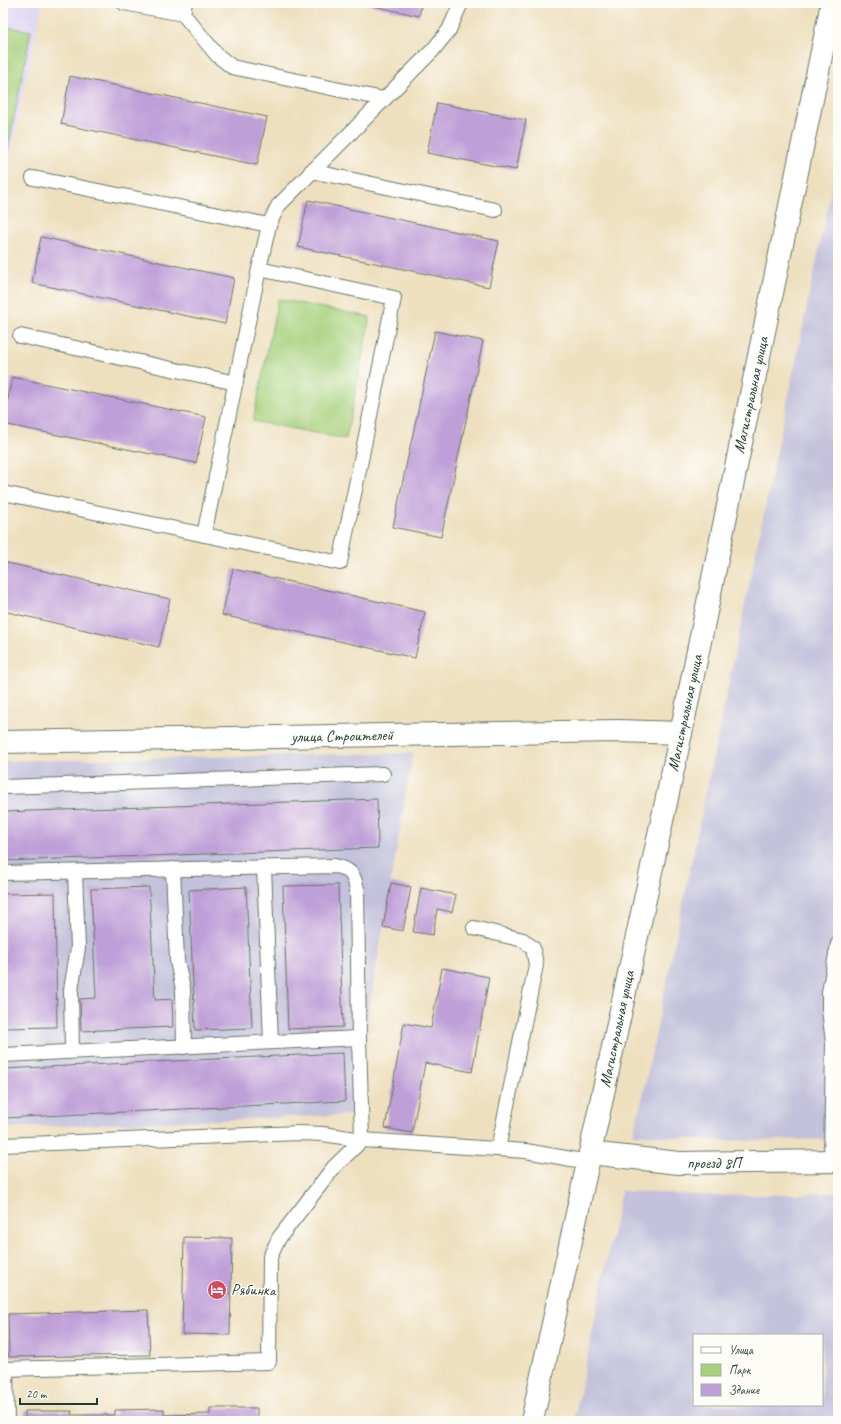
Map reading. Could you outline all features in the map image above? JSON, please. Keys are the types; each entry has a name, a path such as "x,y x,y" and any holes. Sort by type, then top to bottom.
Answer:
{"main road":[{"name":"Магистральная улица","path":"532,1421 681,733 832,3"},
{"name":"улица Строителей","path":"3,742 602,731 681,733"},
{"name":"проезд 8П","path":"589,1157 679,1163 835,1161"}],"lane":[{"path":"124,3 184,9 217,55 232,67 383,99"},
{"path":"204,535 259,269 269,225 278,206 311,171 433,50 449,30 461,3"},
{"path":"311,171 495,210"},
{"path":"33,178 269,225"},
{"path":"3,494 340,563 394,298 259,269"},
{"path":"20,336 236,383"},
{"path":"3,787 383,774"},
{"path":"3,873 264,867 335,866 346,868 354,875 357,889 362,1140 334,1167 279,1238 270,1257 269,1362 5,1369 7,1421"},
{"path":"264,867 271,1042"},
{"path":"172,869 177,961 183,989 184,1046"},
{"path":"72,1052 71,990 78,948 75,872"},
{"path":"474,928 523,940 533,948 536,965 498,1149"},
{"path":"835,1161 833,1043 829,1009 829,992 838,944"},
{"path":"3,1055 359,1038"},
{"path":"3,1145 300,1133 323,1134 362,1140 526,1151 589,1157"}],"shaded area":[{"path":"3,3 42,3 3,192"},
{"path":"838,157 838,1139 726,1141 633,1134 643,1095"},
{"path":"413,753 351,1115 3,1128 3,761"},
{"path":"621,1191 717,1196 838,1193 838,1421 574,1421"}],"green space":[{"path":"3,26 31,31 5,164 3,163"},
{"path":"278,299 370,317 346,439 253,421"}],"building":[{"path":"360,3 422,3 419,16"},
{"path":"70,76 267,117 257,165 61,124"},
{"path":"437,103 526,120 516,170 427,153"},
{"path":"308,200 499,241 489,287 298,247"},
{"path":"41,237 234,278 225,324 32,283"},
{"path":"435,331 483,341 441,537 393,527"},
{"path":"12,377 206,417 196,463 3,424"},
{"path":"3,562 170,599 159,647 3,611"},
{"path":"233,569 425,612 415,658 222,615"},
{"path":"377,799 378,848 3,861 3,812"},
{"path":"391,883 411,887 403,931 383,927"},
{"path":"338,885 343,1027 288,1029 283,886"},
{"path":"149,887 155,1000 172,999 173,1027 81,1031 80,999 96,998 91,889"},
{"path":"246,887 252,1028 195,1030 189,890"},
{"path":"421,888 456,895 452,912 437,909 433,935 413,932"},
{"path":"55,893 57,1027 3,1028 3,998 5,998 3,894"},
{"path":"442,968 489,977 472,1072 425,1063 412,1133 385,1128 404,1023 431,1028"},
{"path":"343,1053 345,1101 3,1118 3,1069"},
{"path":"184,1237 232,1238 230,1335 182,1334"},
{"path":"148,1310 150,1355 9,1357 8,1314"},
{"path":"210,1408 257,1408 257,1421 25,1421 25,1411 72,1411 71,1415 115,1415 115,1410 164,1409 164,1415 210,1414"}],"place":[{"name":"Рябинка","path":"217,1290"}]}
